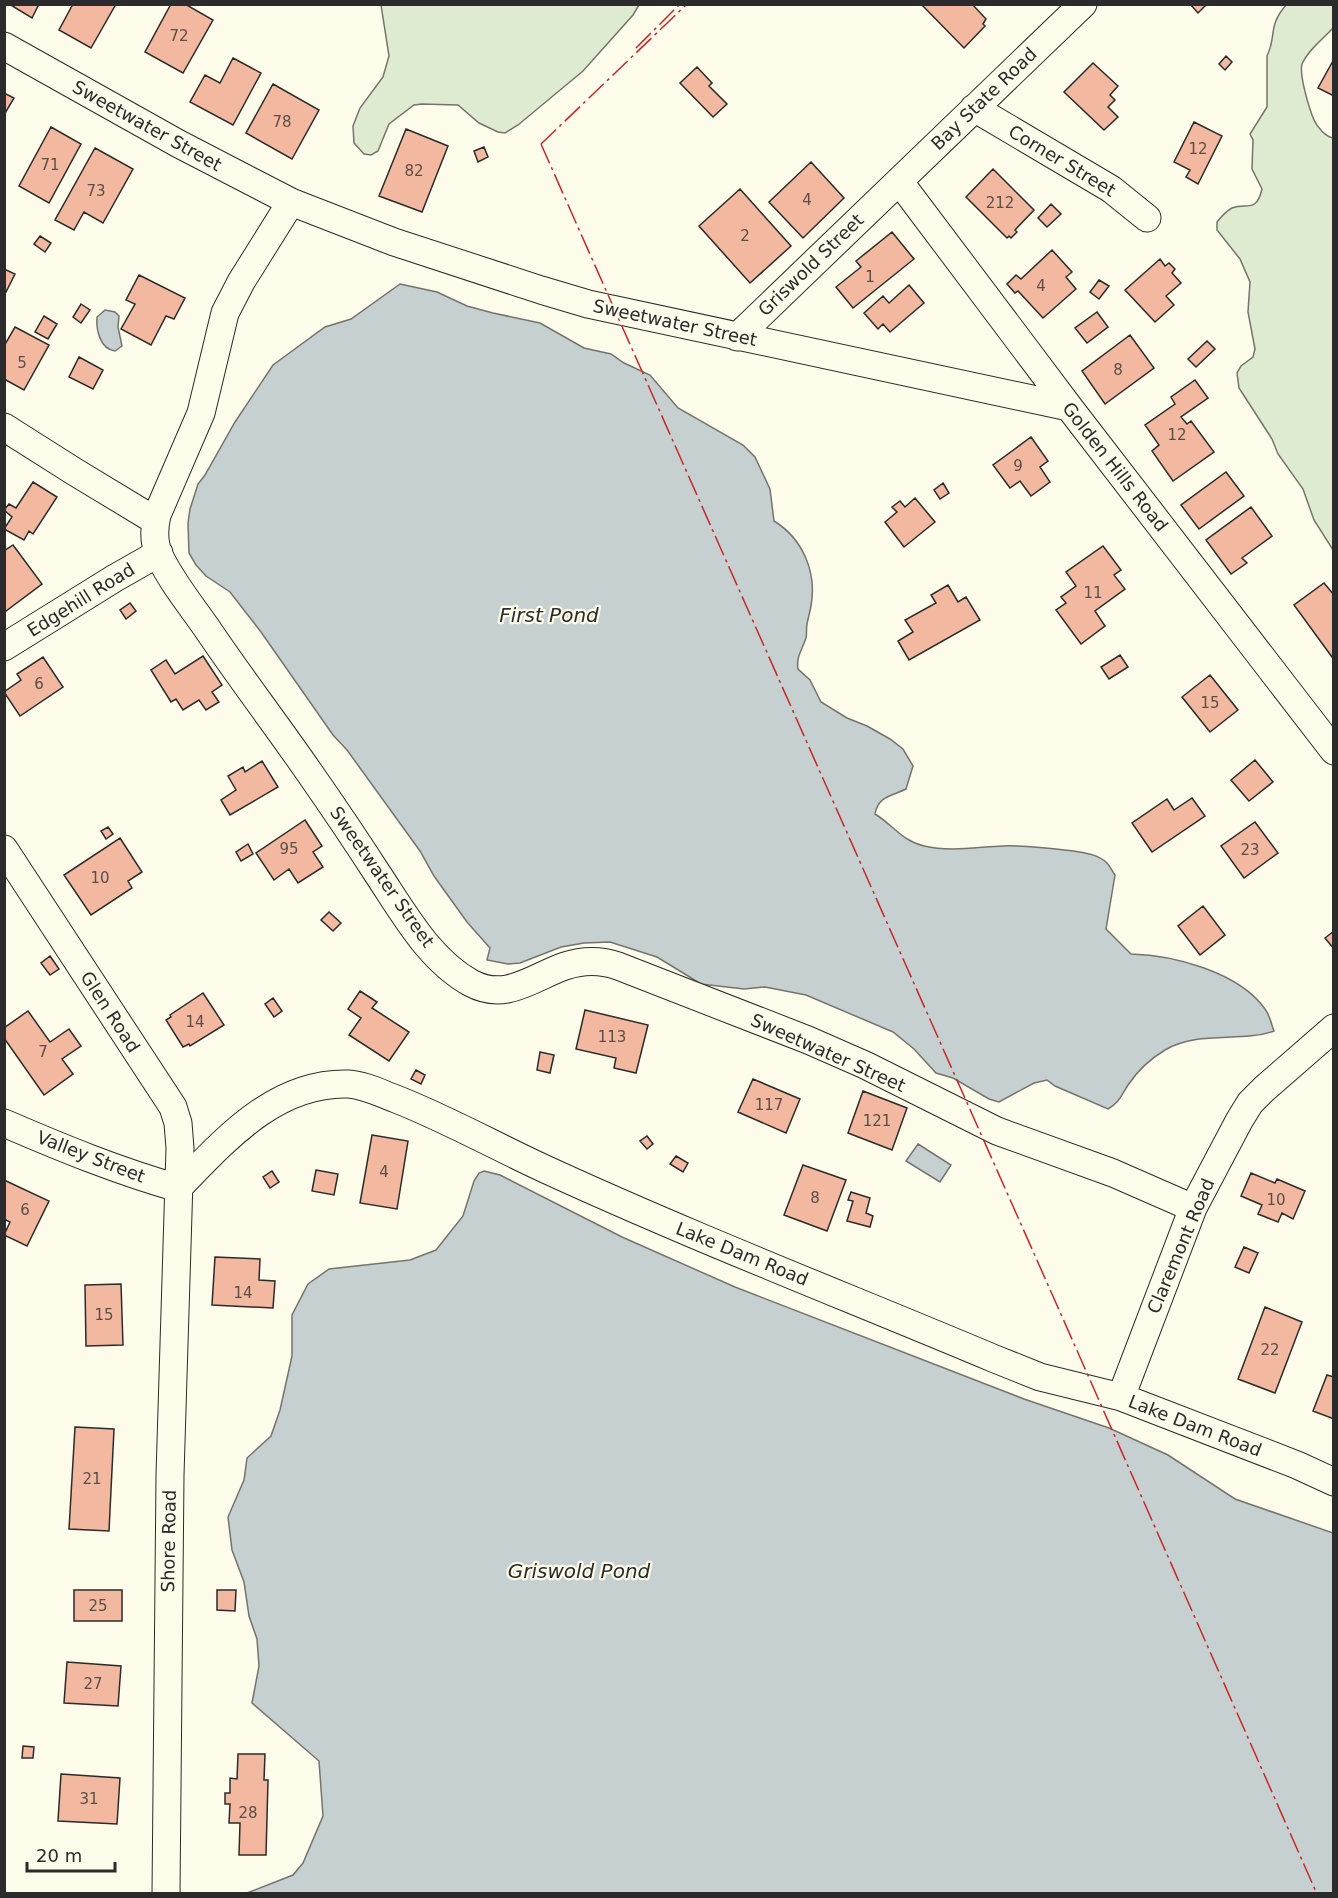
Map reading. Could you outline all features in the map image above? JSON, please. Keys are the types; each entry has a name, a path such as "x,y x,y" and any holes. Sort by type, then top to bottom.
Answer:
{"street":[{"name":"Bay State Road","path":"892,187 1083,4"},
{"name":"Sweetwater Street","path":"4,46 189,149 291,202 394,242 541,291 588,304 1069,407"},
{"name":"Corner Street","path":"974,108 1111,189 1148,218"},
{"name":"Griswold Street","path":"737,337 892,187"},
{"name":"Golden Hills Road","path":"892,187 1069,407 1334,751"},
{"name":"Sweetwater Street","path":"291,202 241,282 225,313 201,413 156,521 154,532 159,553 176,584 322,792 406,917 438,956 468,981 480,987 504,990 524,985 564,966 578,963 605,962 618,966 808,1040 865,1065 997,1131 1113,1173 1193,1208"},
{"path":"4,427 156,521"},
{"name":"Edgehill Road","path":"4,647 159,553"},
{"name":"Glen Road","path":"4,849 175,1111 180,1148 178,1188"},
{"name":"Claremont Road","path":"1121,1397 1193,1208 1250,1103 1334,1028"},
{"name":"Lake Dam Road","path":"178,1188 227,1138 260,1111 310,1089 331,1085 357,1085 408,1103 543,1168 684,1230 995,1359 1040,1377 1121,1397 1297,1465 1334,1482"},
{"name":"Valley Street","path":"4,1123 134,1176 178,1188"},
{"name":"Shore Road","path":"166,1893 170,1475 178,1188"}],"green space":[{"path":"381,4 639,5 633,15 583,71 518,125 505,133 479,123 458,105 414,105 389,124 378,151 371,155 364,154 354,143 353,126 360,108 383,77 389,56"},
{"path":"1287,4 1333,5 1333,28 1308,54 1301,69 1305,92 1314,120 1322,131 1333,138 1333,550 1314,520 1303,489 1278,454 1272,439 1239,388 1237,373 1241,366 1253,357 1255,349 1248,312 1250,282 1240,259 1217,230 1217,222 1228,211 1237,206 1250,206 1260,197 1262,189 1252,169 1253,140 1250,134 1267,107 1267,56 1277,19"}],"water":[{"name":"First Pond","path":"400,284 437,292 467,306 540,323 584,348 611,354 650,375 678,408 743,445 755,457 770,489 774,521 793,537 810,569 811,606 798,669 810,680 821,702 847,718 890,739 903,749 913,766 906,789 882,800 875,814 916,844 934,848 1029,846 1091,854 1099,858 1107,863 1115,875 1106,929 1131,954 1185,962 1204,968 1239,985 1254,996 1267,1011 1274,1031 1248,1036 1192,1040 1165,1050 1140,1070 1118,1101 1108,1109 1055,1086 1047,1080 1034,1083 999,1102 989,1099 953,1078 936,1073 914,1049 893,1032 806,995 765,987 744,989 701,984 657,957 610,942 561,947 520,963 508,964 487,960 490,948 467,922 434,876 420,851 347,750 333,735 261,632 230,592 206,576 189,553 188,523 198,484 273,365 325,327 351,319"},
{"path":"105,310 115,312 119,316 118,327 122,346 115,351 102,343 98,333 97,317"},
{"path":"918,1144 951,1165 940,1182 906,1161"},
{"name":"Griswold Pond","path":"484,1171 500,1175 622,1237 735,1287 1024,1399 1109,1428 1168,1455 1235,1499 1333,1533 1333,1893 247,1893 293,1875 303,1863 323,1816 319,1761 252,1703 259,1666 257,1639 249,1616 244,1582 232,1550 228,1517 244,1480 247,1458 271,1436 280,1410 292,1356 292,1315 308,1284 329,1269 410,1260 436,1250 463,1216 474,1181 479,1173"}],"building":[{"path":"9,4 39,4 32,18"},
{"path":"73,4 116,4 91,48 59,30"},
{"path":"171,4 185,4 213,20 183,73 145,52"},
{"path":"921,4 972,4 986,19 983,24 985,26 964,48"},
{"path":"1190,4 1207,4 1198,13"},
{"path":"1226,56 1232,62 1225,70 1219,64"},
{"path":"233,58 261,73 233,125 190,102 205,75 220,83"},
{"path":"1334,59 1334,96 1318,88"},
{"path":"1093,63 1118,86 1110,95 1115,100 1108,107 1118,117 1104,130 1064,92"},
{"path":"697,67 712,83 709,86 727,104 713,117 680,83"},
{"path":"273,84 319,110 292,159 246,133"},
{"path":"4,93 14,98 4,115"},
{"path":"1194,122 1222,136 1198,184 1186,177 1190,170 1174,162"},
{"path":"51,127 81,144 49,203 19,186"},
{"path":"406,129 448,146 422,212 379,196"},
{"path":"484,147 488,157 478,162 474,151"},
{"path":"95,148 133,169 103,223 84,212 74,230 55,220"},
{"path":"811,162 844,198 803,238 769,202"},
{"path":"993,169 1034,210 1015,230 1017,232 1011,238 1009,236 1007,238 966,197"},
{"path":"740,189 791,246 750,283 699,226"},
{"path":"1051,204 1061,214 1047,227 1038,218"},
{"path":"892,232 914,259 853,308 836,287 861,267 856,261"},
{"path":"40,236 51,243 45,252 34,244"},
{"path":"1052,250 1072,272 1066,277 1076,289 1043,318 1018,291 1015,293 1007,284 1016,275 1021,279"},
{"path":"1160,259 1165,266 1169,263 1175,269 1172,273 1181,283 1166,296 1174,305 1155,322 1125,290"},
{"path":"4,269 15,274 6,292 4,291"},
{"path":"139,275 185,298 174,319 166,316 151,345 121,329 135,304 126,300"},
{"path":"1099,280 1109,286 1099,299 1090,292"},
{"path":"909,285 924,303 890,332 883,324 878,329 864,313 883,296 889,303"},
{"path":"81,304 90,310 81,323 73,317"},
{"path":"1097,312 1108,327 1087,343 1075,328"},
{"path":"44,316 57,324 48,339 35,332"},
{"path":"15,327 49,345 24,390 4,379 4,346"},
{"path":"1130,335 1154,368 1105,404 1082,371"},
{"path":"1207,341 1215,349 1196,367 1188,359"},
{"path":"79,357 103,370 93,389 69,377"},
{"path":"1195,380 1208,398 1181,417 1187,424 1191,421 1214,452 1173,481 1152,451 1159,445 1145,425 1175,404 1171,397"},
{"path":"1031,437 1048,461 1040,467 1050,482 1031,496 1020,481 1010,488 993,465"},
{"path":"1226,472 1244,496 1199,529 1181,505"},
{"path":"33,482 57,497 33,534 29,531 24,540 4,529 12,517 4,510 9,504 16,508"},
{"path":"943,483 949,493 940,499 934,490"},
{"path":"915,498 935,522 904,547 885,522 897,512 892,507 900,501 905,507"},
{"path":"1251,507 1272,536 1242,558 1247,563 1231,574 1206,540"},
{"path":"13,545 42,584 6,611 4,609 4,551"},
{"path":"1103,546 1121,570 1114,575 1125,589 1095,611 1105,626 1081,644 1056,610 1066,603 1061,597 1076,586 1066,572"},
{"path":"1324,583 1334,595 1334,655 1332,657 1294,605"},
{"path":"948,585 958,602 966,597 980,620 909,660 898,641 913,632 905,620 936,603 931,595"},
{"path":"130,603 136,611 126,619 120,610"},
{"path":"1120,655 1128,667 1109,679 1101,667"},
{"path":"203,656 222,685 212,692 219,702 206,710 199,700 183,710 176,699 171,702 151,670 166,660 175,674"},
{"path":"43,657 63,687 20,716 4,692 21,680 17,674"},
{"path":"1210,675 1238,710 1210,732 1182,697"},
{"path":"1255,760 1273,782 1249,801 1231,780"},
{"path":"262,761 278,787 230,815 221,800 236,790 228,776 243,767 245,772"},
{"path":"1192,798 1205,816 1152,852 1132,823 1167,799 1174,810"},
{"path":"305,820 322,846 313,852 323,867 298,883 289,869 274,880 256,853"},
{"path":"1255,822 1278,853 1244,878 1221,846"},
{"path":"108,827 113,834 106,839 101,831"},
{"path":"120,838 142,872 128,881 132,888 91,915 64,875"},
{"path":"248,844 253,854 241,861 236,852"},
{"path":"1203,906 1225,935 1200,955 1178,926"},
{"path":"329,912 341,923 333,931 321,920"},
{"path":"1334,931 1334,949 1325,938"},
{"path":"50,956 59,969 50,975 41,963"},
{"path":"360,991 377,1002 372,1008 409,1032 389,1061 349,1035 361,1018 348,1009"},
{"path":"203,993 224,1025 190,1046 189,1044 183,1047 166,1020"},
{"path":"273,998 282,1011 274,1017 265,1004"},
{"path":"585,1010 648,1025 636,1073 614,1068 616,1058 576,1049"},
{"path":"28,1011 50,1042 69,1029 81,1046 62,1059 73,1074 44,1095 4,1038 4,1028"},
{"path":"540,1052 554,1055 550,1073 537,1070"},
{"path":"416,1070 425,1075 421,1084 411,1079"},
{"path":"753,1079 800,1099 786,1133 738,1112"},
{"path":"863,1091 907,1108 892,1150 848,1133"},
{"path":"372,1135 408,1141 397,1209 360,1203"},
{"path":"647,1136 653,1144 647,1149 640,1141"},
{"path":"676,1156 688,1163 683,1172 670,1164"},
{"path":"803,1165 846,1180 827,1231 784,1215"},
{"path":"316,1170 338,1174 334,1195 312,1191"},
{"path":"272,1171 279,1182 270,1188 263,1177"},
{"path":"1251,1173 1275,1183 1277,1179 1305,1191 1293,1219 1282,1213 1278,1222 1258,1214 1262,1205 1241,1196"},
{"path":"4,1180 49,1201 27,1246 4,1235 10,1222 4,1219"},
{"path":"851,1192 870,1198 866,1213 873,1216 870,1227 847,1221 853,1201 848,1200"},
{"path":"1244,1247 1258,1253 1249,1273 1235,1267"},
{"path":"215,1257 260,1259 259,1280 275,1281 273,1308 212,1305"},
{"path":"121,1284 123,1345 86,1346 85,1285"},
{"path":"1265,1307 1302,1322 1275,1393 1238,1379"},
{"path":"1327,1375 1334,1377 1334,1419 1313,1411"},
{"path":"75,1427 114,1429 109,1531 69,1529"},
{"path":"74,1590 122,1590 122,1621 74,1621"},
{"path":"217,1590 236,1590 235,1611 217,1610"},
{"path":"67,1662 121,1666 118,1706 64,1703"},
{"path":"23,1746 34,1747 33,1758 22,1758"},
{"path":"238,1754 265,1754 264,1780 268,1780 266,1855 239,1855 240,1823 229,1823 230,1804 225,1804 225,1793 230,1793 230,1778 237,1779"},
{"path":"61,1774 120,1778 117,1824 58,1821"}],"power":[{"path":"636,48 680,4"},
{"path":"541,144 687,4"},
{"path":"541,144 1317,1894"}]}
